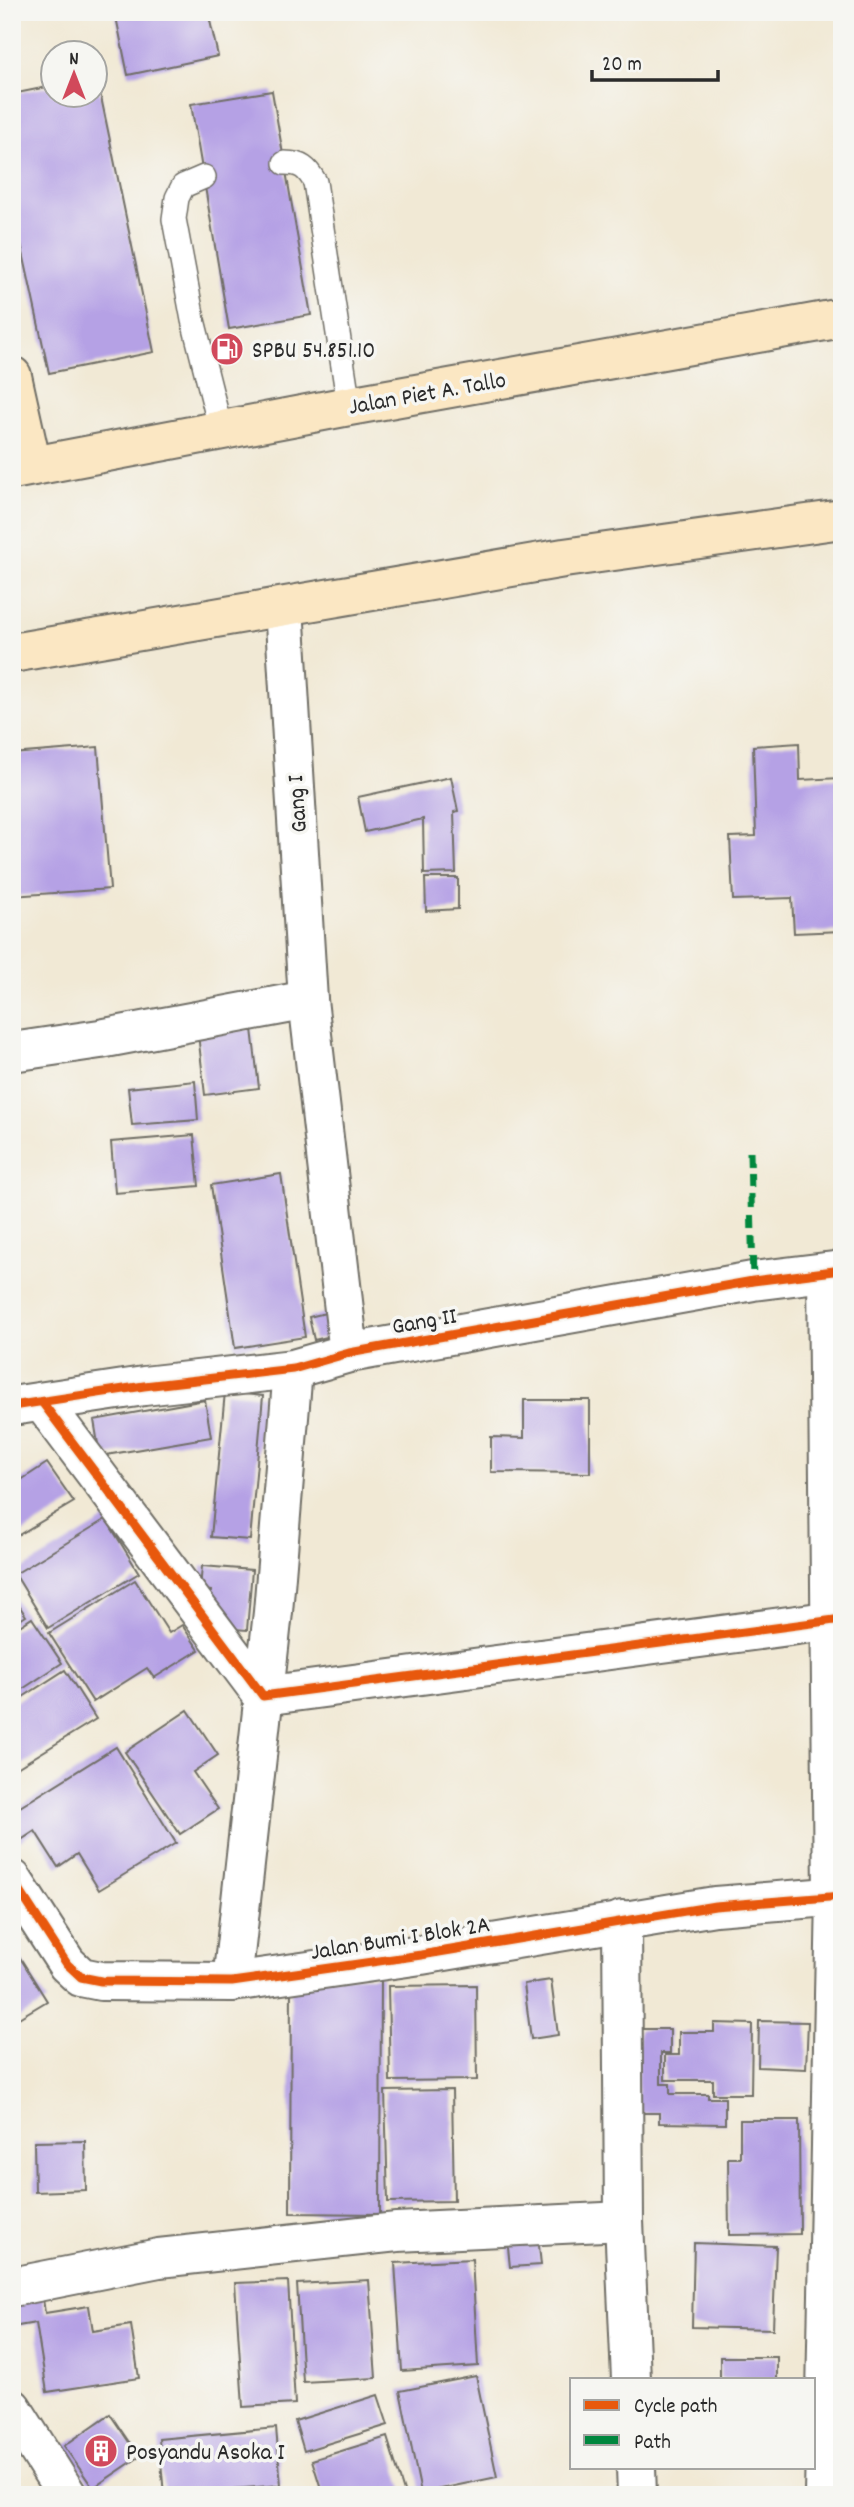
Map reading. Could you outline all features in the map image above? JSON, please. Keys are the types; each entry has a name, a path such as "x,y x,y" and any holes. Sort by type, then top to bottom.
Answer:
{"main road":[{"name":"Jalan Piet A. Tallo","path":"22,468 349,406 842,318"},
{"path":"12,376 22,468"},
{"path":"12,653 564,558 842,519"}],"street":[{"name":"Gang I","path":"284,607 308,1000 349,1353"},
{"path":"12,1052 308,1000"},
{"path":"824,2495 837,1896 834,1271"},
{"name":"Gang II","path":"27,1404 144,1386 293,1369 349,1353 753,1281 834,1271"},
{"path":"232,1982 273,1612 293,1369"},
{"path":"27,1404 263,1696"},
{"path":"263,1696 836,1619"},
{"name":"Jalan Bumi I Blok 2A","path":"12,1879 67,1964 81,1977 101,1981 232,1982 421,1955 715,1906 837,1896"},
{"path":"622,1920 624,2221 631,2378"},
{"path":"12,2287 159,2258 397,2232 624,2221"},
{"path":"12,2408 67,2495"},
{"path":"636,2468 637,2495"}],"lane":[{"path":"285,163 302,166 315,182 349,406"},
{"path":"204,177 183,187 177,198 174,219 193,320 221,431"}],"building":[{"path":"115,12 208,12 218,56 128,75"},
{"path":"38,89 38,108 103,108 154,352 49,373 12,202 12,94"},
{"path":"272,91 311,315 229,329 191,104"},
{"path":"799,743 800,780 841,778 842,931 794,933 792,898 733,900 730,837 756,836 753,746"},
{"path":"98,747 110,889 12,896 12,754"},
{"path":"451,777 458,811 454,812 456,873 424,874 423,819 365,832 358,797"},
{"path":"425,878 458,878 458,909 426,911"},
{"path":"252,1029 259,1088 205,1095 198,1034"},
{"path":"195,1081 198,1120 132,1125 128,1088"},
{"path":"194,1135 199,1186 115,1193 111,1142"},
{"path":"281,1174 305,1337 235,1348 211,1185"},
{"path":"338,1310 344,1333 314,1340 309,1317"},
{"path":"225,1392 263,1396 250,1540 211,1537"},
{"path":"205,1400 211,1437 100,1456 94,1420"},
{"path":"524,1400 590,1400 590,1473 491,1472 491,1437 524,1438"},
{"path":"47,1463 74,1502 12,1539 12,1486"},
{"path":"106,1519 139,1573 48,1628 15,1574"},
{"path":"202,1566 252,1570 247,1630 222,1628 209,1618 211,1591 200,1590"},
{"path":"135,1580 169,1633 182,1625 199,1650 154,1678 147,1668 93,1702 49,1633"},
{"path":"12,1595 26,1616 12,1625"},
{"path":"32,1618 62,1663 12,1696 12,1631"},
{"path":"65,1670 96,1719 12,1771 12,1704"},
{"path":"188,1710 218,1755 193,1772 218,1809 180,1834 125,1752"},
{"path":"116,1747 176,1843 99,1890 77,1854 58,1867 35,1831 18,1842 12,1833 12,1812"},
{"path":"14,1948 47,2001 12,2022 12,1949"},
{"path":"291,1976 381,1976 380,2214 290,2213"},
{"path":"551,1980 558,2035 531,2039 524,1984"},
{"path":"476,1985 477,2080 390,2081 388,1986"},
{"path":"759,2021 808,2022 806,2069 758,2067"},
{"path":"714,2023 752,2024 751,2094 713,2094 713,2080 665,2080 665,2055 679,2055 679,2032 714,2032"},
{"path":"639,2029 670,2029 670,2053 661,2053 661,2084 670,2084 670,2094 708,2094 708,2098 725,2098 725,2124 659,2123 659,2113 638,2113"},
{"path":"452,2090 454,2201 388,2202 385,2091"},
{"path":"740,2120 799,2120 800,2234 729,2235 728,2158 740,2158"},
{"path":"85,2141 86,2190 35,2192 34,2142"},
{"path":"538,2236 541,2265 510,2267 507,2238"},
{"path":"694,2243 776,2246 773,2329 692,2327"},
{"path":"472,2259 478,2366 402,2371 395,2263"},
{"path":"369,2280 376,2378 303,2382 297,2284"},
{"path":"288,2281 295,2404 243,2407 235,2283"},
{"path":"42,2292 45,2313 89,2306 93,2331 131,2325 139,2378 47,2392 36,2323 12,2327 12,2297"},
{"path":"720,2357 777,2357 777,2378 720,2378"},
{"path":"476,2376 497,2477 421,2493 400,2391"},
{"path":"378,2395 388,2425 304,2451 295,2421"},
{"name":"Posyandu Asoka I","path":"110,2414 139,2457 93,2488 64,2446"},
{"path":"276,2428 281,2485 233,2489 233,2495 164,2495 159,2439"},
{"path":"387,2437 405,2495 323,2495 312,2460"}],"marked path":[{"path":"750,1152 753,1281"}],"cycle path":[{"path":"12,1406 144,1386 293,1369 349,1353 753,1281 842,1270"},
{"path":"42,1402 263,1696 842,1619"},
{"path":"12,1879 67,1964 81,1977 101,1981 232,1982 421,1955 715,1906 842,1896"}],"place":[{"name":"SPBU 54.851.10","path":"227,349"},
{"name":"Posyandu Asoka I","path":"101,2451"}]}
